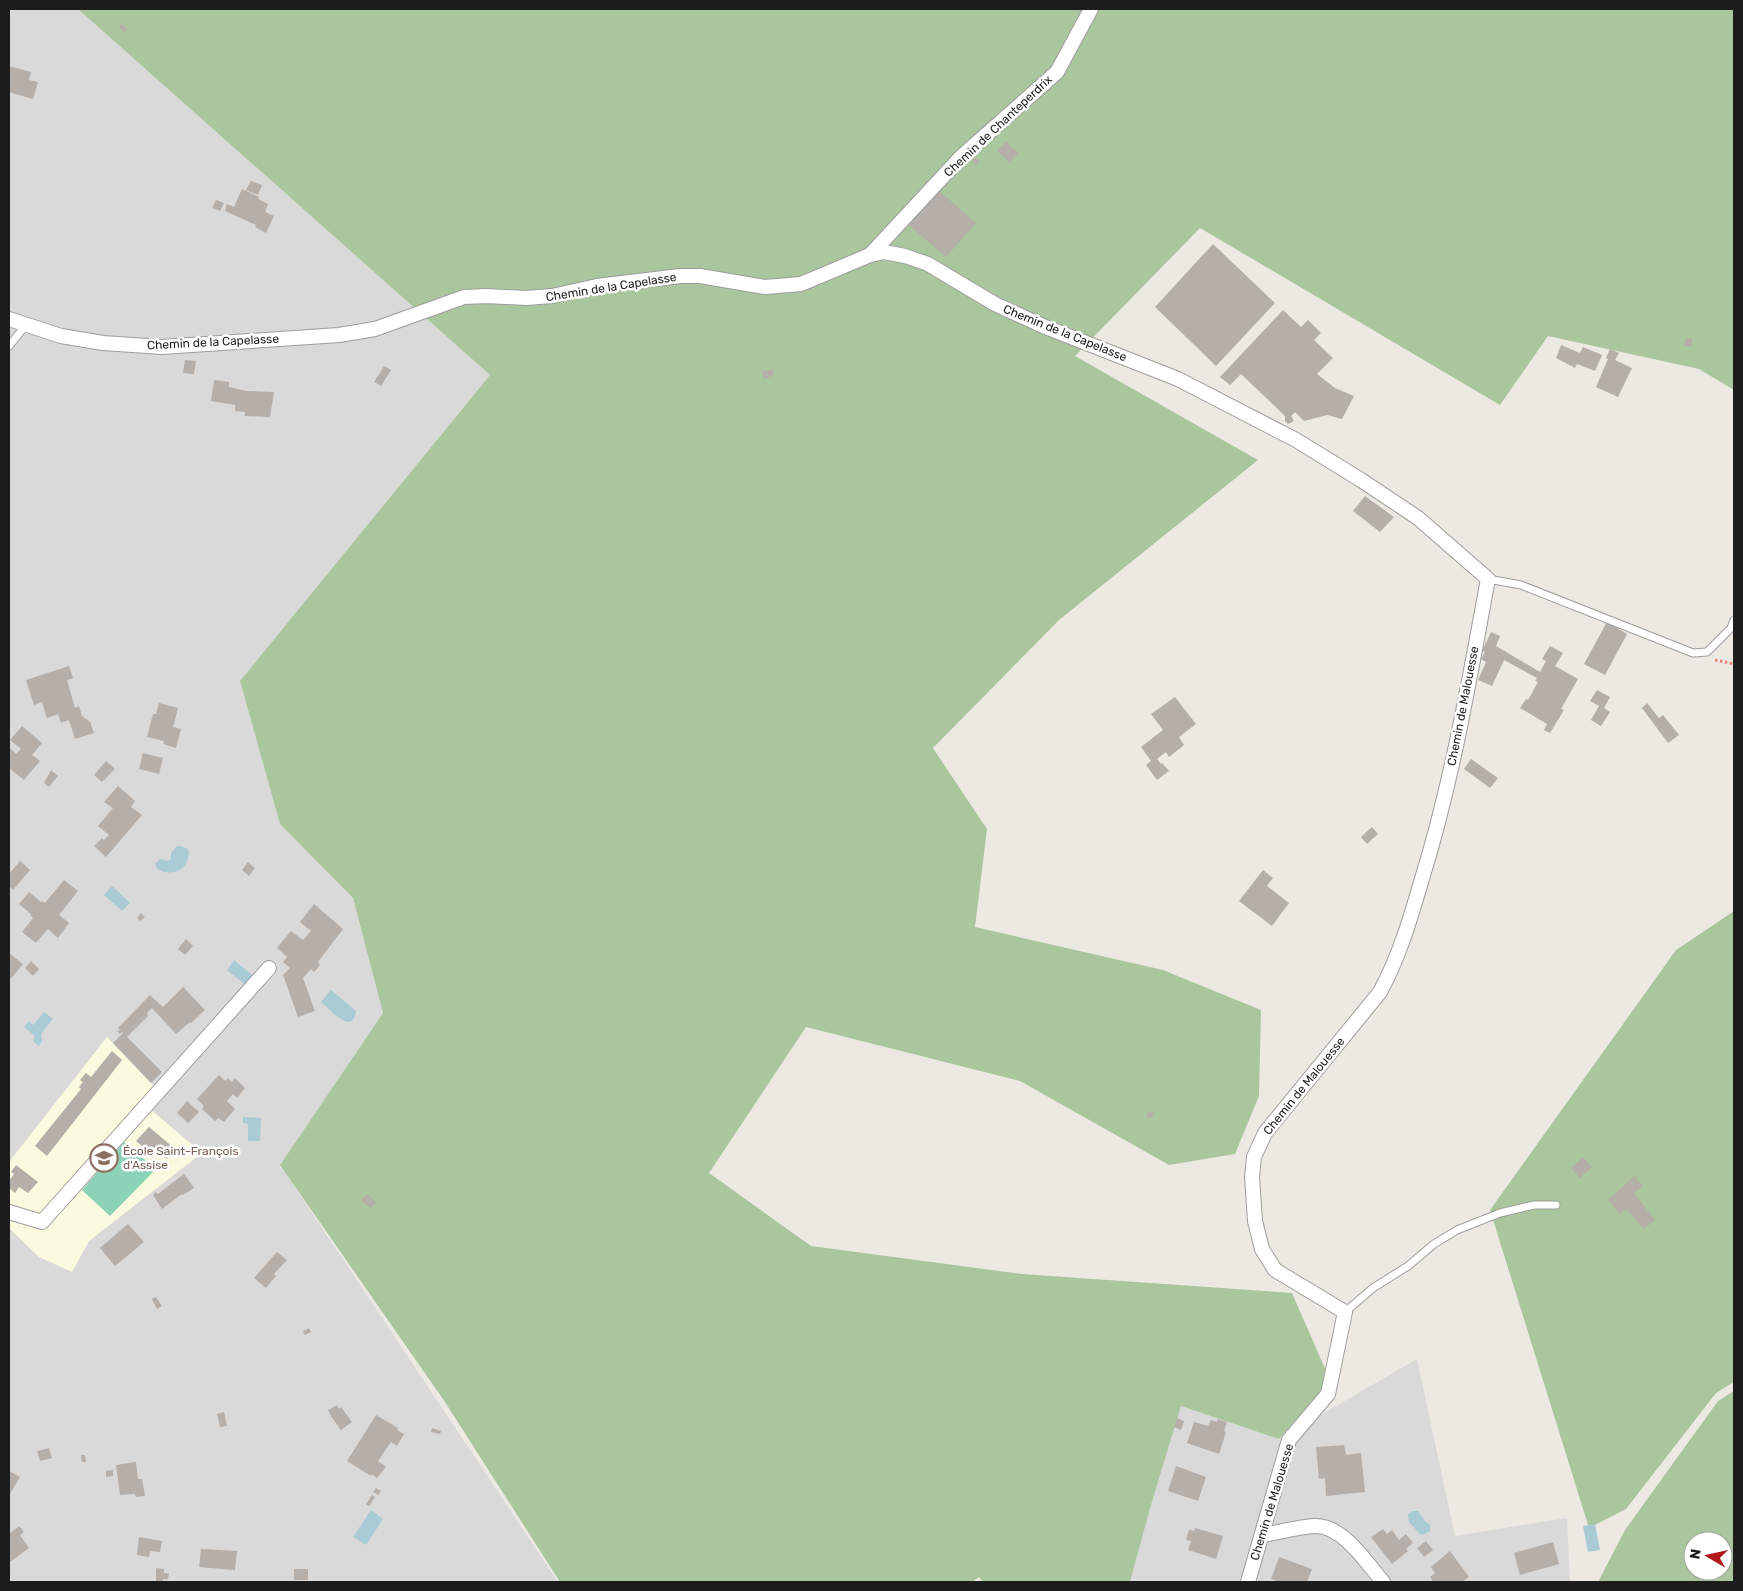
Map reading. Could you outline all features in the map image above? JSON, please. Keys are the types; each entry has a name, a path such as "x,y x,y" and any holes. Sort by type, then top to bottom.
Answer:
{"street":[{"name":"Chemin de Chanteperdrix","path":"870,255 961,157 1057,72 1091,9"},
{"name":"Chemin de la Capelasse","path":"9,319 61,336 162,347 339,336 375,329 464,297 526,298 552,296 597,286 680,276 700,276 765,287 801,284 870,255 884,252 905,256 928,264 995,304 1043,326 1178,379 1296,440 1418,518 1488,579"},
{"name":"Chemin de Malouesse","path":"1248,1582 1289,1440 1328,1394 1345,1312 1275,1270 1262,1249 1255,1221 1252,1177 1254,1157 1265,1133 1380,992 1393,968 1433,845 1458,741 1488,579"},
{"path":"9,1212 42,1222 269,968"},
{"path":"1262,1535 1317,1525 1335,1531 1355,1548 1383,1582"}],"lane":[{"path":"9,346 26,325"},
{"path":"1488,579 1521,586 1693,653 1707,652 1731,628 1734,620"},
{"path":"1345,1312 1373,1288 1408,1266 1434,1244 1457,1230 1500,1213 1534,1205 1556,1205"}],"shaded area":[{"path":"9,9 78,9 490,375 240,681 280,824 353,898 383,1013 280,1165 558,1582 9,1582"},
{"name":"École Saint-François d'Assise","path":"107,1037 162,1094 149,1108 202,1153 89,1241 72,1272 39,1257 9,1228 9,1162"},
{"path":"1417,1359 1455,1536 1567,1518 1570,1582 1130,1582 1181,1406 1279,1439"}],"green space":[{"path":"78,9 1734,9 1734,390 1699,369 1548,336 1500,405 1200,228 1075,356 1258,460 1059,620 933,748 987,829 975,927 1163,970 1261,1010 1259,1096 1235,1154 1169,1165 1020,1081 806,1027 709,1173 811,1246 1022,1274 1292,1293 1330,1380 1279,1439 1181,1406 1130,1582 983,1582 979,1577 972,1582 560,1582 445,1402 280,1165 383,1013 353,898 280,824 240,681 490,375"},
{"path":"1734,911 1734,1382 1716,1393 1626,1509 1589,1528 1490,1210 1676,950"},
{"path":"124,1142 156,1169 110,1216 82,1190"},
{"path":"1734,1391 1734,1582 1598,1582 1625,1530 1718,1401"}],"water":[{"path":"177,846 188,849 187,862 184,866 174,872 163,872 157,869 155,864 160,859 168,861 171,859 171,853"},
{"path":"112,886 130,903 122,911 104,895"},
{"path":"234,960 257,979 249,988 227,970"},
{"path":"331,990 356,1011 351,1022 335,1015 321,1002"},
{"path":"44,1012 53,1019 41,1034 42,1041 39,1046 33,1041 35,1036 24,1027 29,1021 33,1025"},
{"path":"243,1117 261,1118 260,1141 248,1141 248,1124 243,1123"},
{"path":"371,1510 383,1519 366,1545 353,1537"},
{"path":"1418,1511 1430,1525 1430,1531 1423,1535 1420,1534 1409,1522 1408,1514"},
{"path":"1595,1524 1600,1550 1588,1552 1583,1526"}],"building":[{"path":"121,24 128,29 126,32 119,28"},
{"path":"9,66 31,72 29,80 38,82 33,99 9,92"},
{"path":"1006,142 1018,153 1009,162 997,151"},
{"path":"975,157 980,161 976,165 972,161"},
{"path":"251,181 262,185 258,195 246,190"},
{"path":"242,189 259,197 258,199 268,204 265,212 274,216 266,233 255,227 256,225 225,211 227,204 234,207"},
{"path":"939,191 976,223 946,257 909,225"},
{"path":"216,200 224,203 220,211 212,208"},
{"path":"1213,244 1275,303 1216,366 1155,307"},
{"path":"1283,310 1301,327 1308,320 1321,333 1314,340 1333,358 1317,374 1335,388 1354,396 1342,419 1327,415 1304,421 1295,412 1291,416 1294,421 1288,424 1285,421 1285,416 1241,374 1230,385 1220,377"},
{"path":"1686,338 1692,339 1691,347 1684,346"},
{"path":"1561,345 1580,353 1583,347 1602,355 1595,371 1577,364 1575,368 1556,358"},
{"path":"1610,349 1619,353 1615,360 1632,368 1618,397 1596,387 1608,359 1606,358"},
{"path":"185,360 196,361 194,374 183,373"},
{"path":"384,366 391,370 381,386 374,382"},
{"path":"772,369 774,375 764,379 762,372"},
{"path":"214,380 229,382 229,387 246,391 274,392 270,417 245,416 245,412 235,411 235,405 211,401"},
{"path":"1365,496 1394,517 1380,532 1353,511"},
{"path":"1607,622 1627,634 1605,675 1584,664"},
{"path":"1491,632 1500,636 1496,646 1540,672 1546,661 1542,659 1550,646 1563,653 1555,666 1578,679 1561,709 1564,710 1550,733 1544,730 1547,724 1520,708 1526,699 1528,700 1538,682 1535,681 1537,678 1504,660 1492,686 1478,680 1486,662 1481,659 1485,652 1482,651"},
{"path":"69,666 73,678 67,680 75,708 79,706 82,716 90,722 94,733 75,739 69,720 61,723 58,714 47,718 42,702 34,705 26,680"},
{"path":"1597,690 1610,697 1604,708 1610,712 1601,726 1591,720 1599,706 1590,701"},
{"path":"1175,697 1196,724 1179,737 1184,745 1169,757 1166,752 1157,759 1169,771 1157,780 1146,765 1151,761 1141,747 1163,730 1151,714"},
{"path":"159,703 178,708 173,727 181,729 176,748 163,744 164,741 147,737 153,714 156,714"},
{"path":"1647,703 1659,718 1663,715 1679,735 1668,743 1642,708"},
{"path":"22,726 42,743 32,755 40,761 24,780 9,768 9,747 16,754 21,749 10,740"},
{"path":"143,753 163,758 159,774 139,769"},
{"path":"1471,759 1498,778 1490,788 1464,769"},
{"path":"106,761 115,769 102,782 94,775"},
{"path":"51,770 58,776 49,787 44,783"},
{"path":"118,786 135,801 131,807 142,815 106,857 94,846 102,838 104,840 109,835 98,826 113,808 104,802"},
{"path":"1372,827 1378,834 1367,844 1361,837"},
{"path":"20,861 30,870 13,890 9,886 9,874"},
{"path":"248,862 255,868 249,876 242,870"},
{"path":"1263,870 1273,878 1267,886 1289,903 1272,926 1239,901"},
{"path":"64,880 78,891 59,915 69,923 58,938 48,929 36,943 22,932 33,918 19,904 29,892 45,903"},
{"path":"314,904 343,929 318,962 320,965 314,972 311,969 303,978 315,1011 298,1017 283,975 290,968 283,962 287,957 277,948 291,931 303,940 311,931 300,922"},
{"path":"141,913 145,917 140,921 137,918"},
{"path":"186,939 193,946 185,955 178,949"},
{"path":"9,953 23,964 9,981"},
{"path":"31,961 39,969 33,976 25,968"},
{"path":"183,987 205,1010 191,1023 176,1034 152,1008 147,1013 148,1016 127,1037 162,1072 151,1083 113,1043 123,1033 120,1034 117,1031 120,1030 118,1028 150,995 163,1007"},
{"path":"112,1051 122,1060 47,1156 35,1146 81,1089 79,1087 83,1082 80,1080 86,1073 91,1077"},
{"path":"219,1075 225,1081 228,1078 232,1082 235,1078 245,1088 237,1098 233,1094 227,1101 235,1109 224,1122 218,1118 215,1121 202,1109 204,1106 197,1099"},
{"path":"187,1101 199,1112 188,1123 177,1113"},
{"path":"1150,1111 1154,1114 1150,1119 1146,1115"},
{"path":"149,1127 175,1149 167,1159 153,1148 149,1152 136,1141"},
{"path":"1583,1157 1592,1167 1580,1178 1571,1168"},
{"path":"16,1165 38,1182 28,1193 19,1187 15,1193 9,1188 9,1181 14,1174 11,1172"},
{"path":"184,1174 194,1188 182,1194 162,1209 153,1195 155,1192 158,1194"},
{"path":"1634,1176 1642,1186 1634,1193 1655,1220 1644,1229 1626,1209 1620,1214 1608,1200"},
{"path":"367,1194 376,1202 370,1208 361,1200"},
{"path":"128,1224 144,1242 115,1266 100,1248"},
{"path":"277,1252 287,1260 274,1274 276,1276 266,1288 254,1278"},
{"path":"156,1297 162,1306 157,1309 152,1299"},
{"path":"309,1328 311,1332 305,1335 303,1331"},
{"path":"337,1405 339,1409 341,1407 352,1422 341,1430 328,1410"},
{"path":"224,1412 227,1426 220,1427 217,1414"},
{"path":"376,1415 398,1428 397,1430 404,1434 397,1446 391,1442 378,1461 386,1467 377,1478 347,1461"},
{"path":"1177,1418 1184,1421 1181,1430 1174,1427"},
{"path":"1218,1419 1227,1422 1219,1454 1187,1443 1194,1422 1208,1426 1211,1420 1217,1422"},
{"path":"432,1428 441,1431 440,1434 431,1432"},
{"path":"1344,1445 1346,1455 1361,1453 1365,1492 1326,1496 1325,1478 1319,1479 1316,1447"},
{"path":"49,1448 52,1458 40,1461 37,1451"},
{"path":"81,1455 85,1455 86,1462 82,1462"},
{"path":"136,1462 138,1479 142,1479 145,1496 136,1497 135,1494 120,1495 116,1465"},
{"path":"1176,1466 1206,1477 1198,1501 1168,1491"},
{"path":"113,1470 113,1476 106,1477 106,1471"},
{"path":"9,1471 20,1477 10,1494 9,1493"},
{"path":"376,1488 381,1491 378,1495 373,1492"},
{"path":"372,1495 375,1497 369,1506 366,1504"},
{"path":"19,1526 24,1532 20,1535 29,1548 10,1562 9,1534"},
{"path":"1195,1528 1223,1536 1216,1559 1188,1550 1191,1541 1186,1540 1189,1530 1194,1531"},
{"path":"1383,1529 1387,1534 1392,1530 1399,1540 1406,1534 1413,1543 1406,1549 1408,1551 1392,1564 1371,1537"},
{"path":"139,1537 162,1541 160,1552 150,1551 149,1557 137,1555"},
{"path":"1426,1541 1433,1550 1424,1557 1417,1548"},
{"path":"1553,1542 1559,1564 1520,1575 1514,1553"},
{"path":"201,1549 237,1551 235,1570 199,1567"},
{"path":"1450,1551 1469,1577 1462,1582 1433,1582 1430,1577 1435,1573 1431,1567"},
{"path":"1279,1557 1312,1569 1307,1582 1281,1582 1271,1579"},
{"path":"156,1568 164,1569 164,1573 169,1573 168,1579 163,1579 163,1582 156,1582"},
{"path":"294,1569 308,1569 308,1580 294,1580"}],"place":[{"name":"École Saint-François d'Assise","path":"104,1158"}]}
